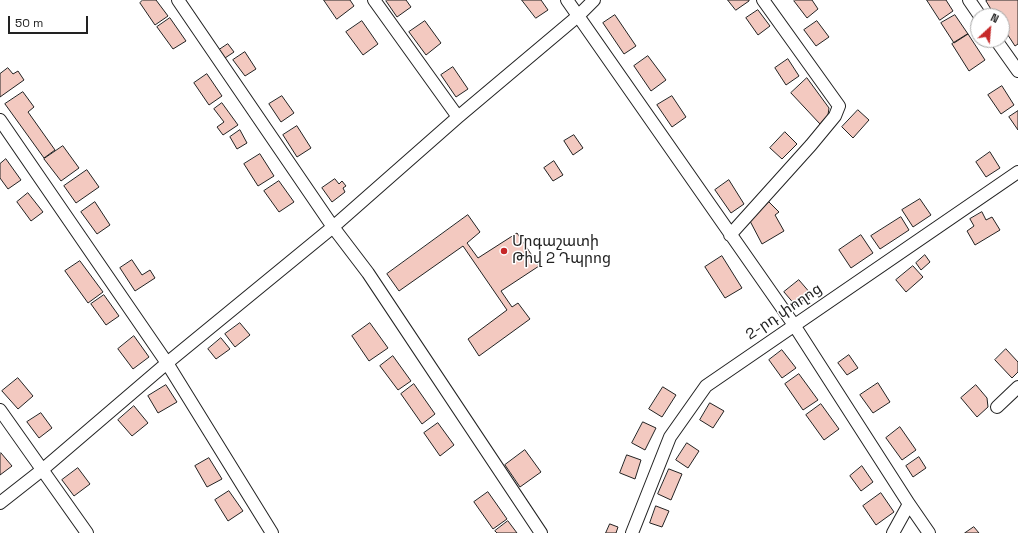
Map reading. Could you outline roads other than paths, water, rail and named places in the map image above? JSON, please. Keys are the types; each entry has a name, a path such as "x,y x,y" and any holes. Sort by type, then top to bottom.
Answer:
{"street":[{"path":"178,0 333,227 368,273 541,533"},
{"path":"374,0 458,117"},
{"path":"567,0 794,325 929,533"},
{"path":"0,503 42,470 167,363 333,227 458,117 578,16 594,0"},
{"path":"730,235 811,145 835,116 839,106 763,0"},
{"path":"1002,48 1018,72"},
{"path":"0,120 167,363 272,533"},
{"name":"2-րդ փողոց","path":"632,533 670,437 706,386 1018,172"},
{"path":"997,407 1018,387"},
{"path":"0,410 87,533"},
{"path":"893,533 909,504"}],"place":[{"name":"Մրգաշատի Թիվ 2 Դպրոց","path":"504,251"}]}
